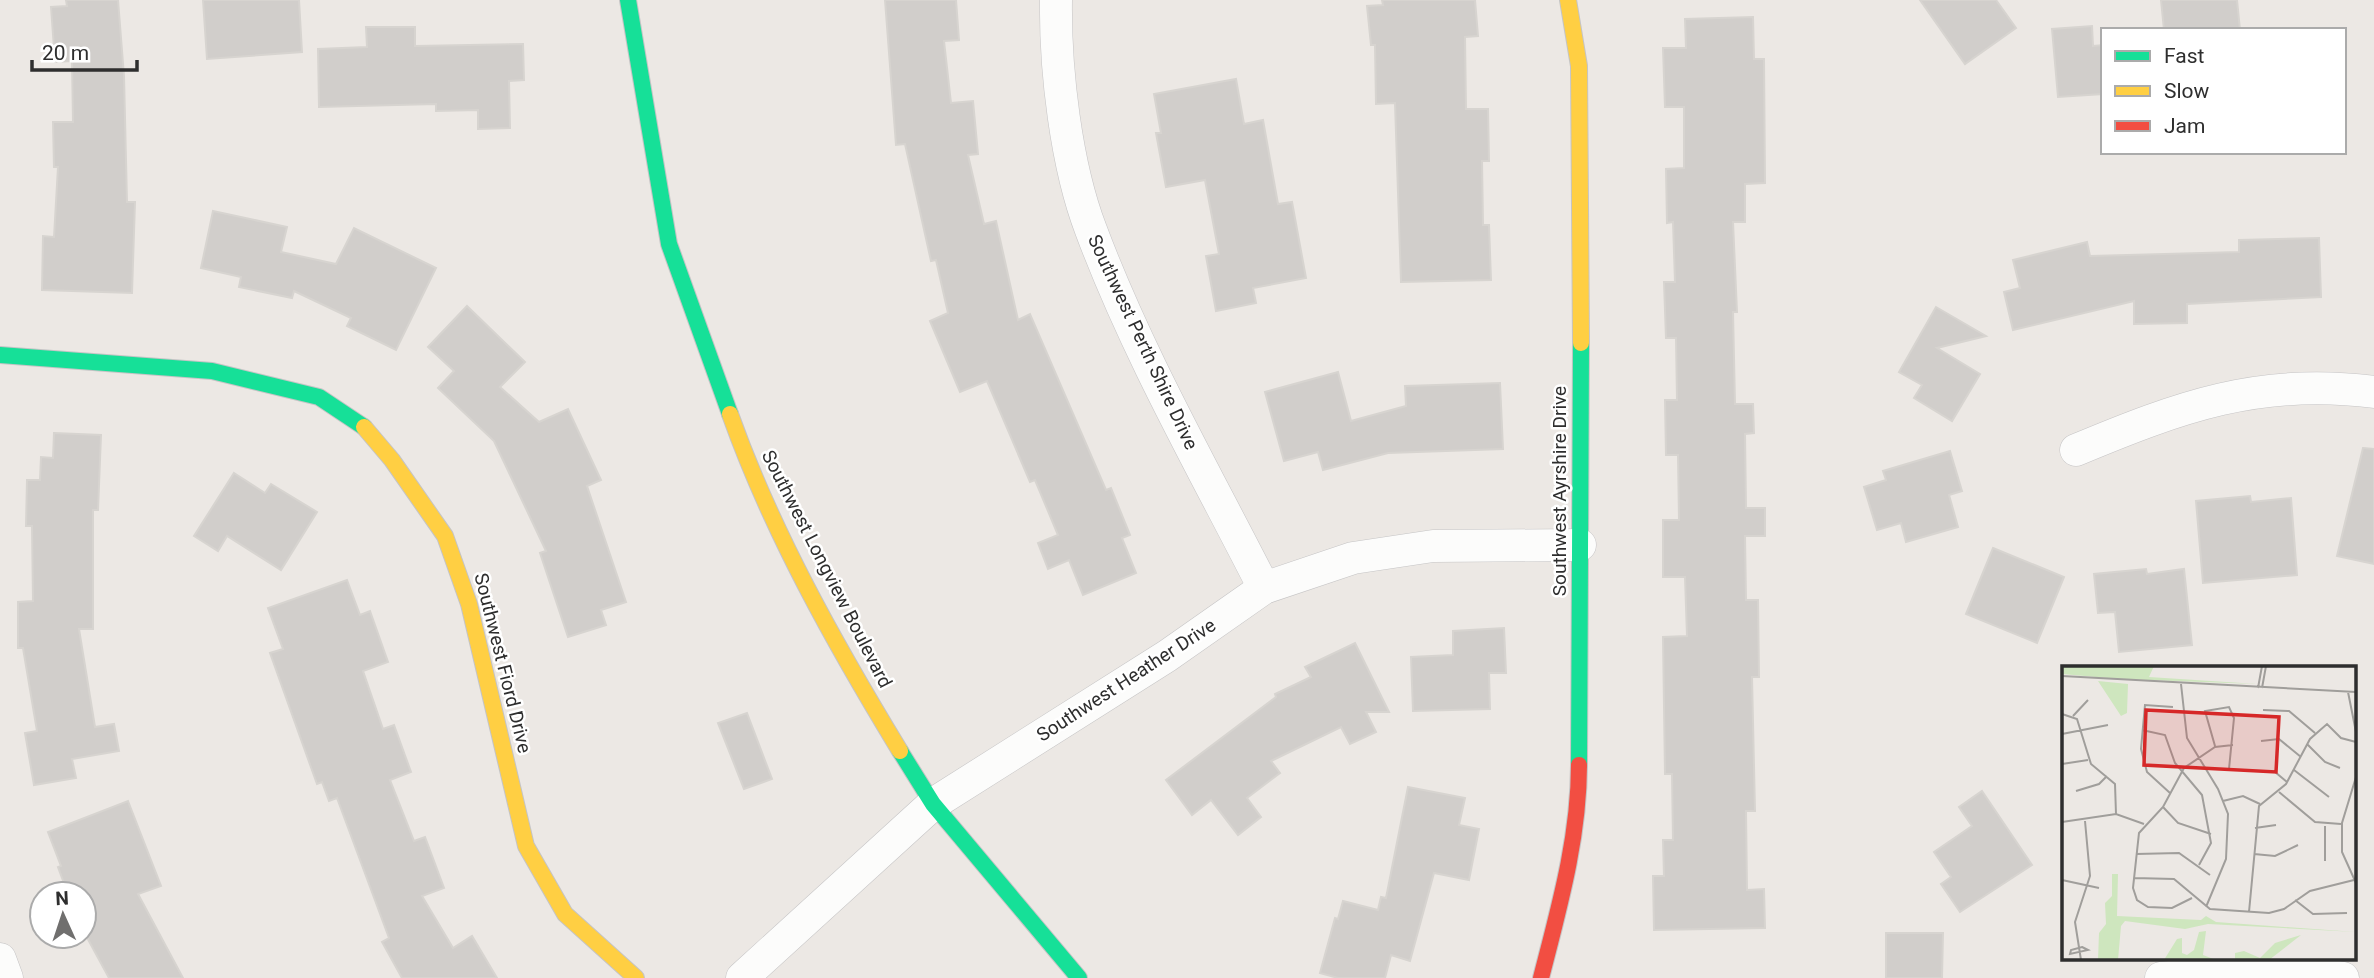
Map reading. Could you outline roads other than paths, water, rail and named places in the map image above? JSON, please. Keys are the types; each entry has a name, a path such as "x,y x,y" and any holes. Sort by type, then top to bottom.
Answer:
{"street":[{"name":"Southwest Longview Boulevard","path":"628,0 668,244 749,468 846,661 933,804 1079,978"},
{"name":"Southwest Perth Shire Drive","path":"1056,0 1064,121 1090,228 1150,363 1264,588"},
{"name":"Southwest Ayrshire Drive","path":"1541,978 1566,883 1579,790 1579,66 1568,0"},
{"name":"Southwest Fiord Drive","path":"0,355 212,371 318,397 363,426 392,460 445,536 469,604 526,846 565,914 636,978"},
{"path":"2076,450 2207,401 2267,389 2343,388 2374,392"},
{"name":"Southwest Heather Drive","path":"742,978 933,804 1167,656 1264,588 1353,558 1433,546 1580,545"},
{"path":"0,959 7,978"},
{"path":"2161,978 2274,965 2343,978"}]}
